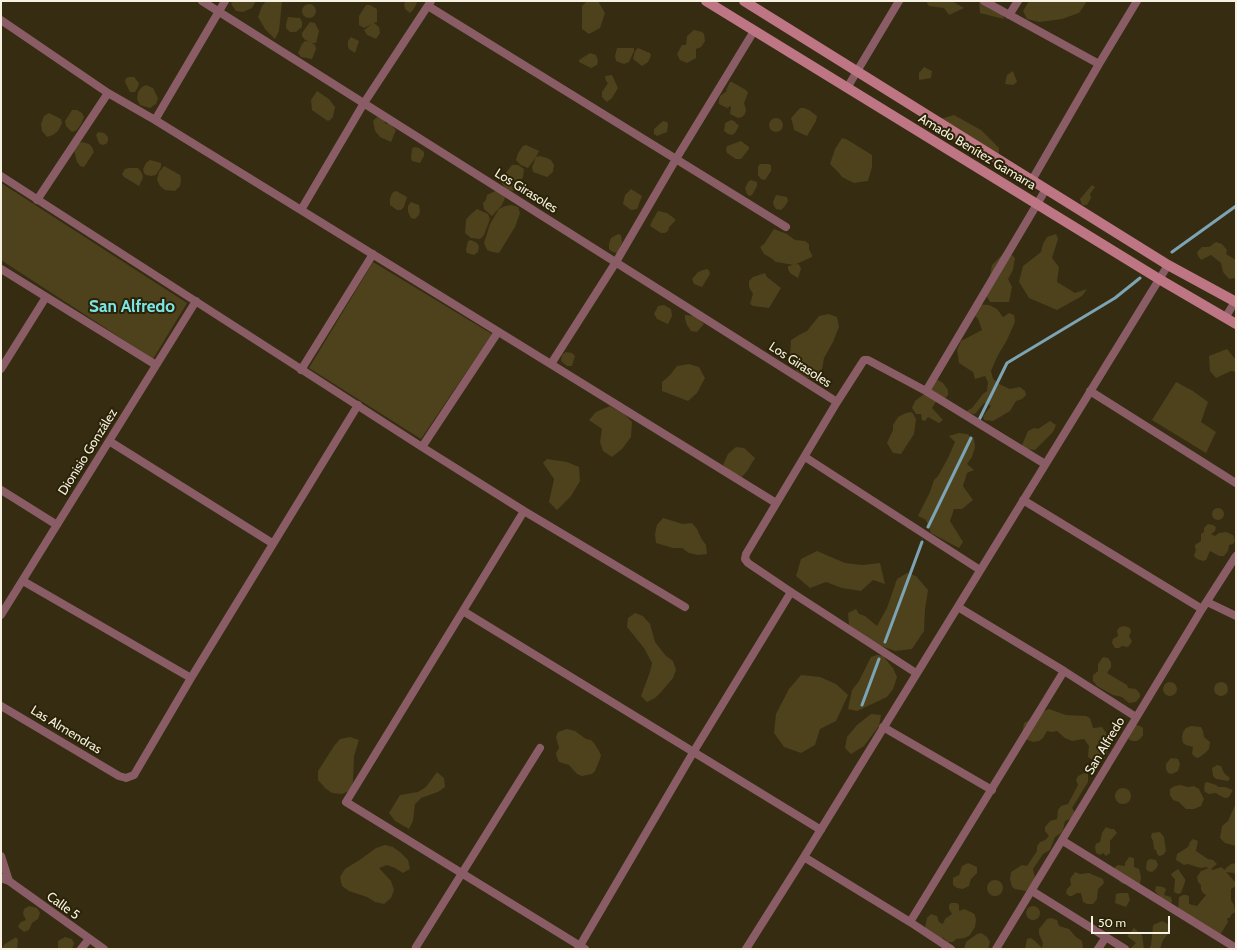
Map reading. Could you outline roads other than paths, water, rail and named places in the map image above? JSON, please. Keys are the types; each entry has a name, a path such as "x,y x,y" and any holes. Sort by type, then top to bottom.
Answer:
{"main road":[{"name":"Amado Benítez Gamarra","path":"706,1 1159,279 1236,324"},
{"name":"Amado Benítez Gamarra","path":"744,1 1168,265 1236,302"}],"street":[{"name":"Los Girasoles","path":"202,1 837,402"},
{"path":"155,120 225,1"},
{"path":"847,88 899,1"},
{"path":"984,1 1099,64"},
{"path":"1009,15 1018,1"},
{"path":"1032,180 1137,1"},
{"path":"301,210 364,104 429,4 786,227"},
{"path":"1,20 108,93 155,120 776,503"},
{"path":"551,364 616,262 676,159 754,31"},
{"path":"37,200 108,93"},
{"path":"1,176 196,301 300,370 422,447 524,511 685,607"},
{"path":"926,391 1046,189"},
{"path":"300,370 373,254"},
{"path":"746,949 821,830 916,673 1168,265"},
{"path":"1,269 156,365"},
{"path":"1,369 46,297"},
{"name":"Dionisio González","path":"1,616 196,301"},
{"path":"1225,318 1236,302"},
{"path":"422,447 498,332"},
{"path":"916,673 748,564 745,559 746,554 837,402 864,360 868,360 926,391 1045,464"},
{"path":"1090,391 1236,483"},
{"path":"23,581 191,678 272,543 358,406"},
{"path":"109,441 272,543"},
{"path":"805,456 980,570"},
{"path":"1,490 57,525"},
{"path":"1023,500 1202,609"},
{"path":"524,511 346,802 581,948 694,751 791,592"},
{"name":"San Alfredo","path":"996,949 1063,841 1136,717 1236,556"},
{"path":"1207,602 1236,616"},
{"path":"958,607 1064,671 1136,717"},
{"path":"463,611 821,830"},
{"path":"910,922 1064,671"},
{"name":"Las Almendras","path":"1,706 119,776 126,778 134,775 191,678"},
{"path":"883,727 992,790"},
{"path":"416,947 540,748"},
{"path":"1063,841 1233,948"},
{"path":"1,856 9,881"},
{"path":"804,857 951,949"},
{"name":"Calle 5","path":"1,878 9,881 104,949"},
{"path":"1032,891 1126,949"},
{"path":"1098,949 1106,937"},
{"path":"82,949 89,939"}],"waterway":[{"path":"1172,252 1236,206"},
{"path":"978,422 1007,363 1115,298 1140,278"},
{"path":"928,527 971,438"},
{"path":"885,642 922,542"},
{"path":"862,705 879,659"}],"district":[{"name":"San Alfredo","path":"132,307"}]}
